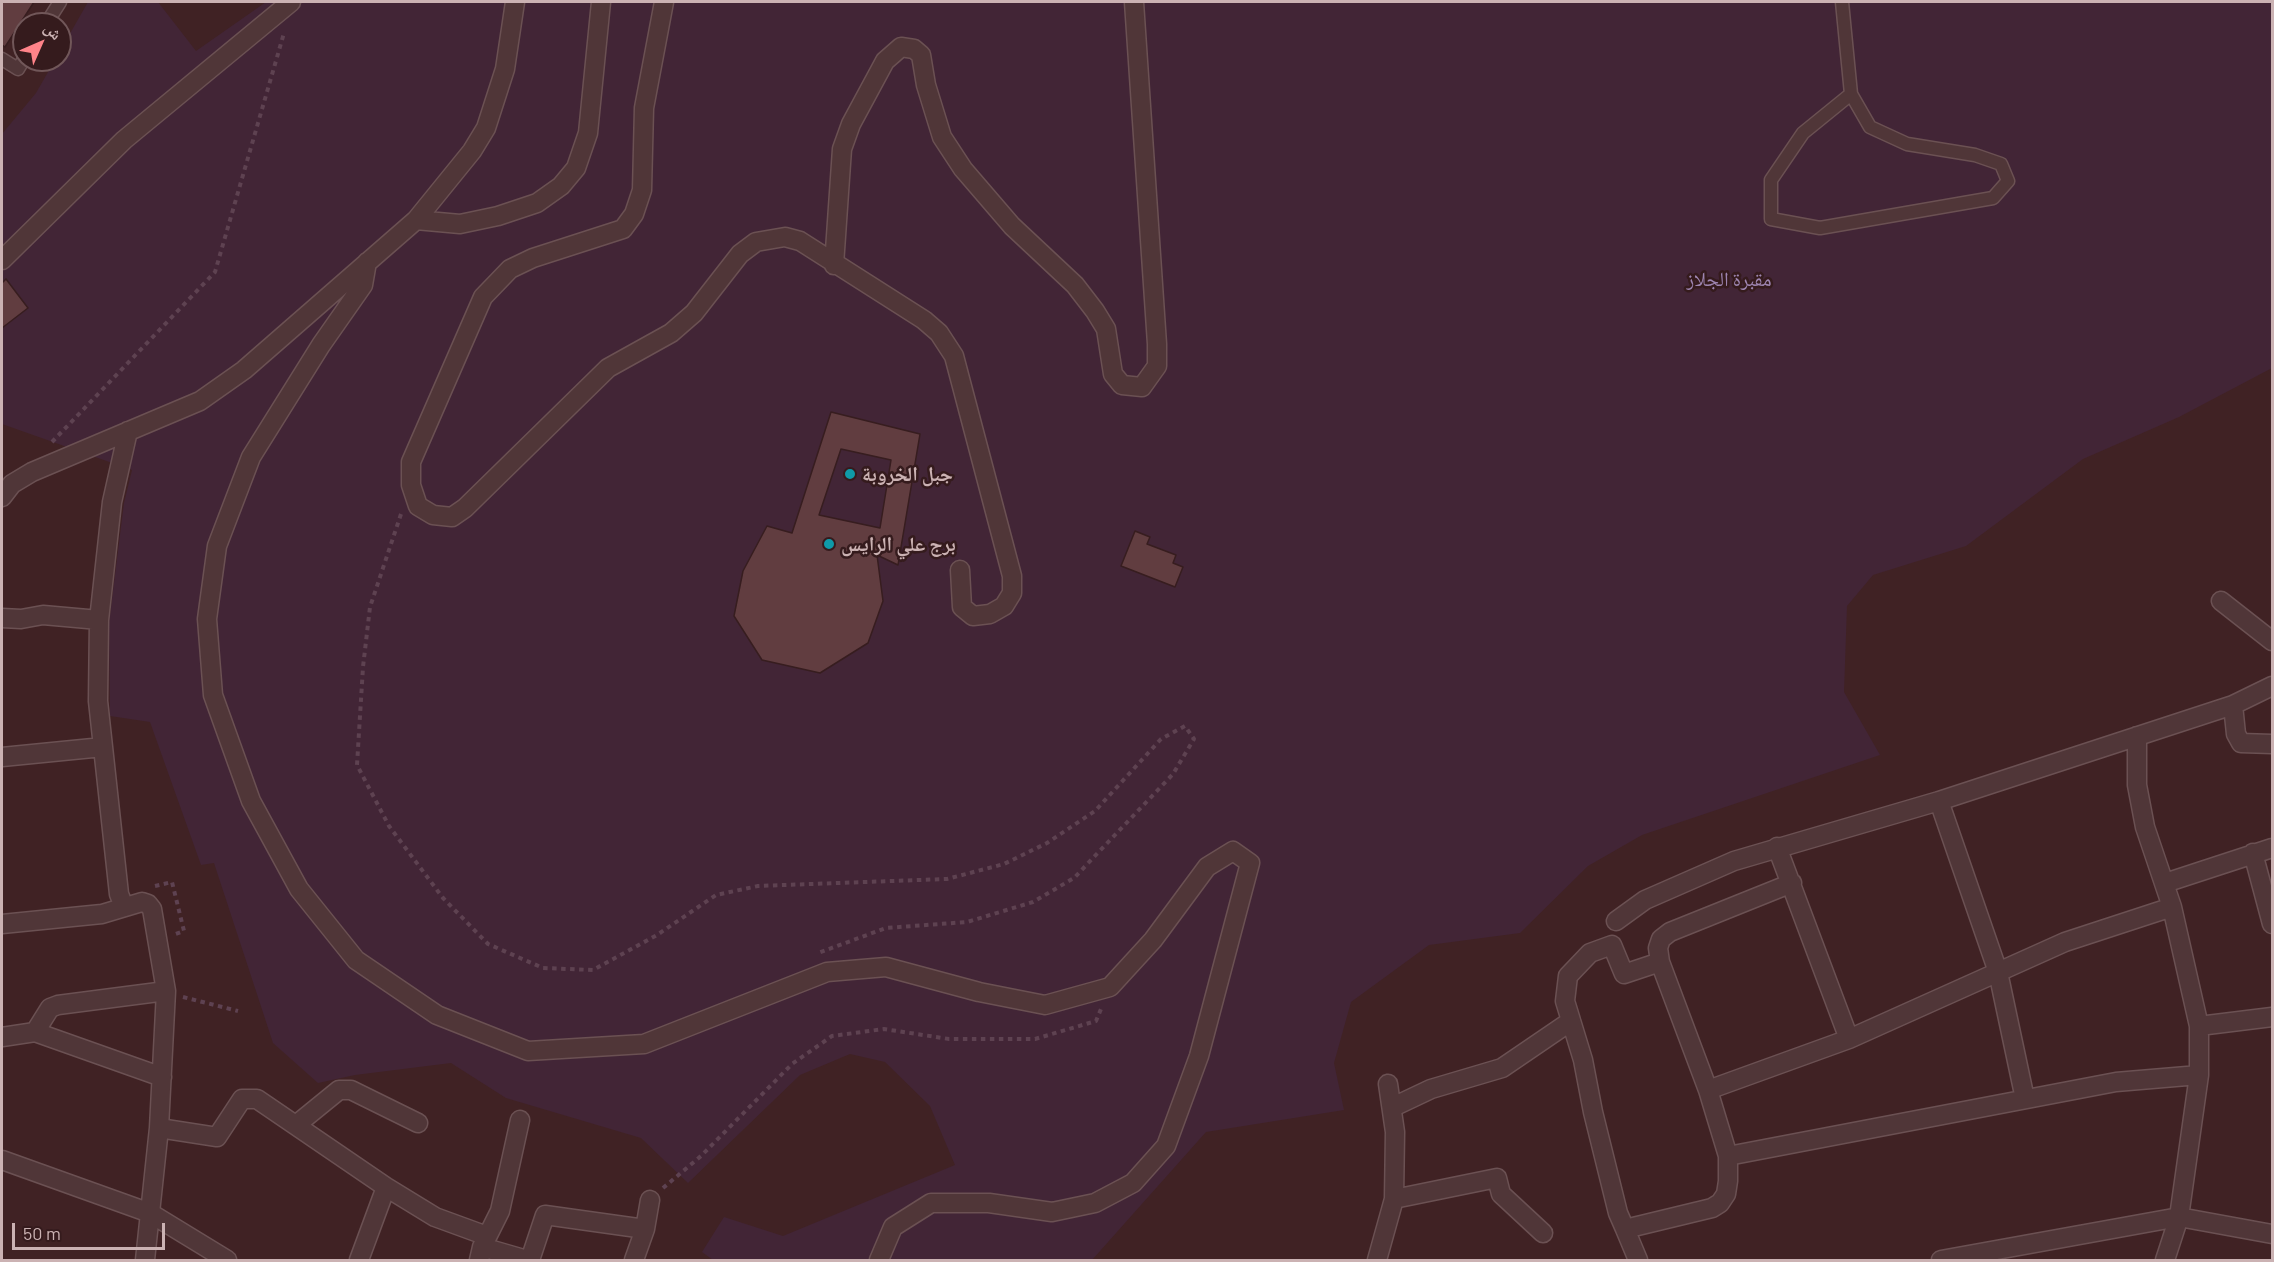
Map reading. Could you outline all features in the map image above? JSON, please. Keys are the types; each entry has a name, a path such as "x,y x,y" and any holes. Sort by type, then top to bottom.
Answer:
{"street":[{"path":"2,260 124,140 291,2"},
{"path":"2,497 12,484 32,472 200,401 244,370 416,219 472,151 486,128 505,69 515,2"},
{"path":"416,219 460,224 498,216 537,203 561,186 576,168 588,133 601,2"},
{"path":"664,2 644,108 642,190 634,214 624,229 533,258 510,269 483,297 411,462 411,485 418,506 433,515 452,517 465,508 608,368 671,333 694,313 740,254 756,242 785,237 800,241 834,265 924,320 939,333 954,356 1012,576 1012,593 1004,606 990,614 973,616 962,607 960,570"},
{"path":"834,265 842,149 851,124 885,61 901,47 914,49 921,55 926,85 942,137 963,169 1012,226 1075,285 1095,310 1106,329 1113,374 1122,385 1142,387 1157,366 1157,344 1134,2"},
{"path":"367,262 363,285 321,345 251,457 217,546 207,620 213,695 251,801 300,889 356,960 437,1015 528,1052 644,1044 827,972 886,967 979,992 1045,1005 1110,987 1153,940 1207,867 1233,851 1250,863 1199,1056 1166,1146 1133,1183 1095,1203 1052,1212 988,1203 931,1203 893,1227 879,1260"},
{"path":"124,907 119,894 98,701 99,621 111,502 128,431"},
{"path":"2221,601 2272,641"},
{"path":"2,618 21,619 43,615 99,621"},
{"path":"1617,921 1645,900 1734,861 1939,801 2233,705 2272,686"},
{"path":"2233,705 2236,734 2241,743 2272,744"},
{"path":"2137,736 2137,785 2145,827 2172,907 2199,1026 2199,1075 2179,1217 2165,1260"},
{"path":"7,757 103,747"},
{"path":"1939,801 1998,972 2025,1100"},
{"path":"1777,847 1849,1039"},
{"path":"2165,883 2272,848"},
{"path":"2253,853 2272,924"},
{"path":"1625,1229 1712,1208 1720,1203 1728,1181 1728,1156 1708,1090 1660,962 1658,948 1662,939 1670,932 1792,882"},
{"path":"2,924 102,914 142,902 148,904 152,909 166,991 159,1128 145,1260"},
{"path":"1708,1090 1849,1039 2065,942 2172,907"},
{"path":"1638,1260 1618,1213 1593,1112 1583,1060 1565,1001 1568,976 1590,953 1612,945 1624,974 1660,962"},
{"path":"35,1032 50,1008 58,1005 166,991"},
{"path":"2199,1026 2272,1017"},
{"path":"1393,1107 1431,1089 1502,1068 1571,1022"},
{"path":"2,1037 35,1032 162,1077"},
{"path":"1728,1156 1868,1127 2116,1082 2199,1075"},
{"path":"1377,1260 1394,1199 1395,1132 1388,1084"},
{"path":"296,1125 330,1095 339,1090 351,1090 418,1123"},
{"path":"159,1128 217,1137 242,1100 249,1097 257,1099 386,1187 483,1248 528,1260 545,1215 645,1229"},
{"path":"483,1248 500,1211 520,1120"},
{"path":"2,1160 150,1213 227,1260"},
{"path":"1394,1199 1497,1179 1500,1194 1543,1233"},
{"path":"359,1260 386,1187"},
{"path":"634,1260 645,1229 650,1200"},
{"path":"1941,1260 2179,1217 2272,1234"}],"lane":[{"path":"1842,2 1851,94 1870,127 1907,144 1975,155 2001,164 2008,181 1993,198 1820,228 1771,219 1771,180 1803,133 1851,94"}],"path":[{"path":"45,449 215,272 287,24"},
{"path":"411,485 370,607 363,667 357,765 390,826 443,898 488,944 543,968 593,970 657,935 716,895 758,886 947,879 1004,864 1047,843 1095,811 1161,739 1185,726 1194,739 1173,774 1074,878 1033,902 967,922 886,928 814,955"},
{"path":"650,1200 701,1156 792,1065 831,1036 884,1029 949,1039 1035,1039 1096,1021 1110,987"},
{"path":"166,991 238,1011"}],"green space":[{"name":"مقبرة الجلاز","path":"88,2 158,2 196,51 266,2 2272,2 2272,368 2179,417 2083,459 1966,546 1873,575 1847,606 1844,692 1880,755 1642,835 1588,866 1520,933 1429,945 1351,1002 1334,1063 1344,1110 1206,1132 1092,1260 713,1260 702,1252 724,1217 783,1236 955,1165 930,1106 885,1062 850,1054 800,1075 688,1183 641,1138 506,1098 451,1063 355,1075 318,1083 273,1043 214,863 201,865 150,722 110,716 109,623 124,503 132,470 2,424 2,134 36,93 48,72 72,72 72,30"}],"building":[{"path":"2,2 34,2 28,12 12,12 12,36 5,47 2,45"},
{"path":"6,279 28,308 2,328 2,283"},
{"name":"برج علي الرايس","path":"831,412 920,434 898,565 877,555 883,601 868,643 820,673 762,660 734,616 743,571 767,526 792,533","holes":["841,449 891,460 880,528 819,515"]},
{"path":"1135,531 1150,537 1147,544 1176,555 1173,563 1183,567 1175,587 1121,566"}],"place":[{"name":"جبل الخروبة","path":"850,474"},
{"name":"برج علي الرايس","path":"829,544"}]}
